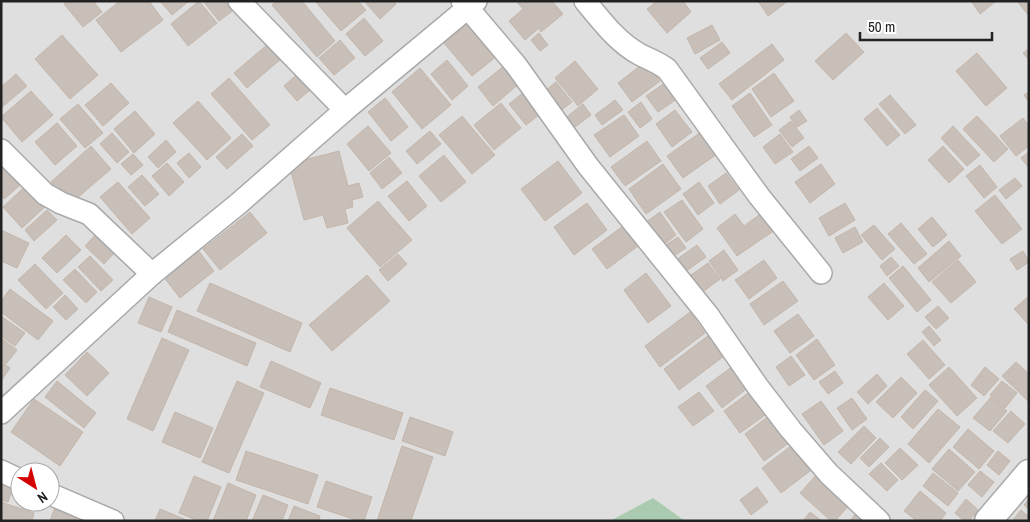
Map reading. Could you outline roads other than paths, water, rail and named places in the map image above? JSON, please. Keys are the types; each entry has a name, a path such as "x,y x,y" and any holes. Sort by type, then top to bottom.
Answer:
{"street":[{"path":"240,1 345,110"},
{"path":"585,1 624,44 639,54 658,62 667,69 759,196 821,272"},
{"path":"1,413 152,274 238,204 469,3 588,166 708,316 791,430 829,474 879,521"},
{"path":"1,150 46,194 61,203 89,214 152,274"},
{"path":"988,521 1029,474"},
{"path":"60,498 113,521"}]}
